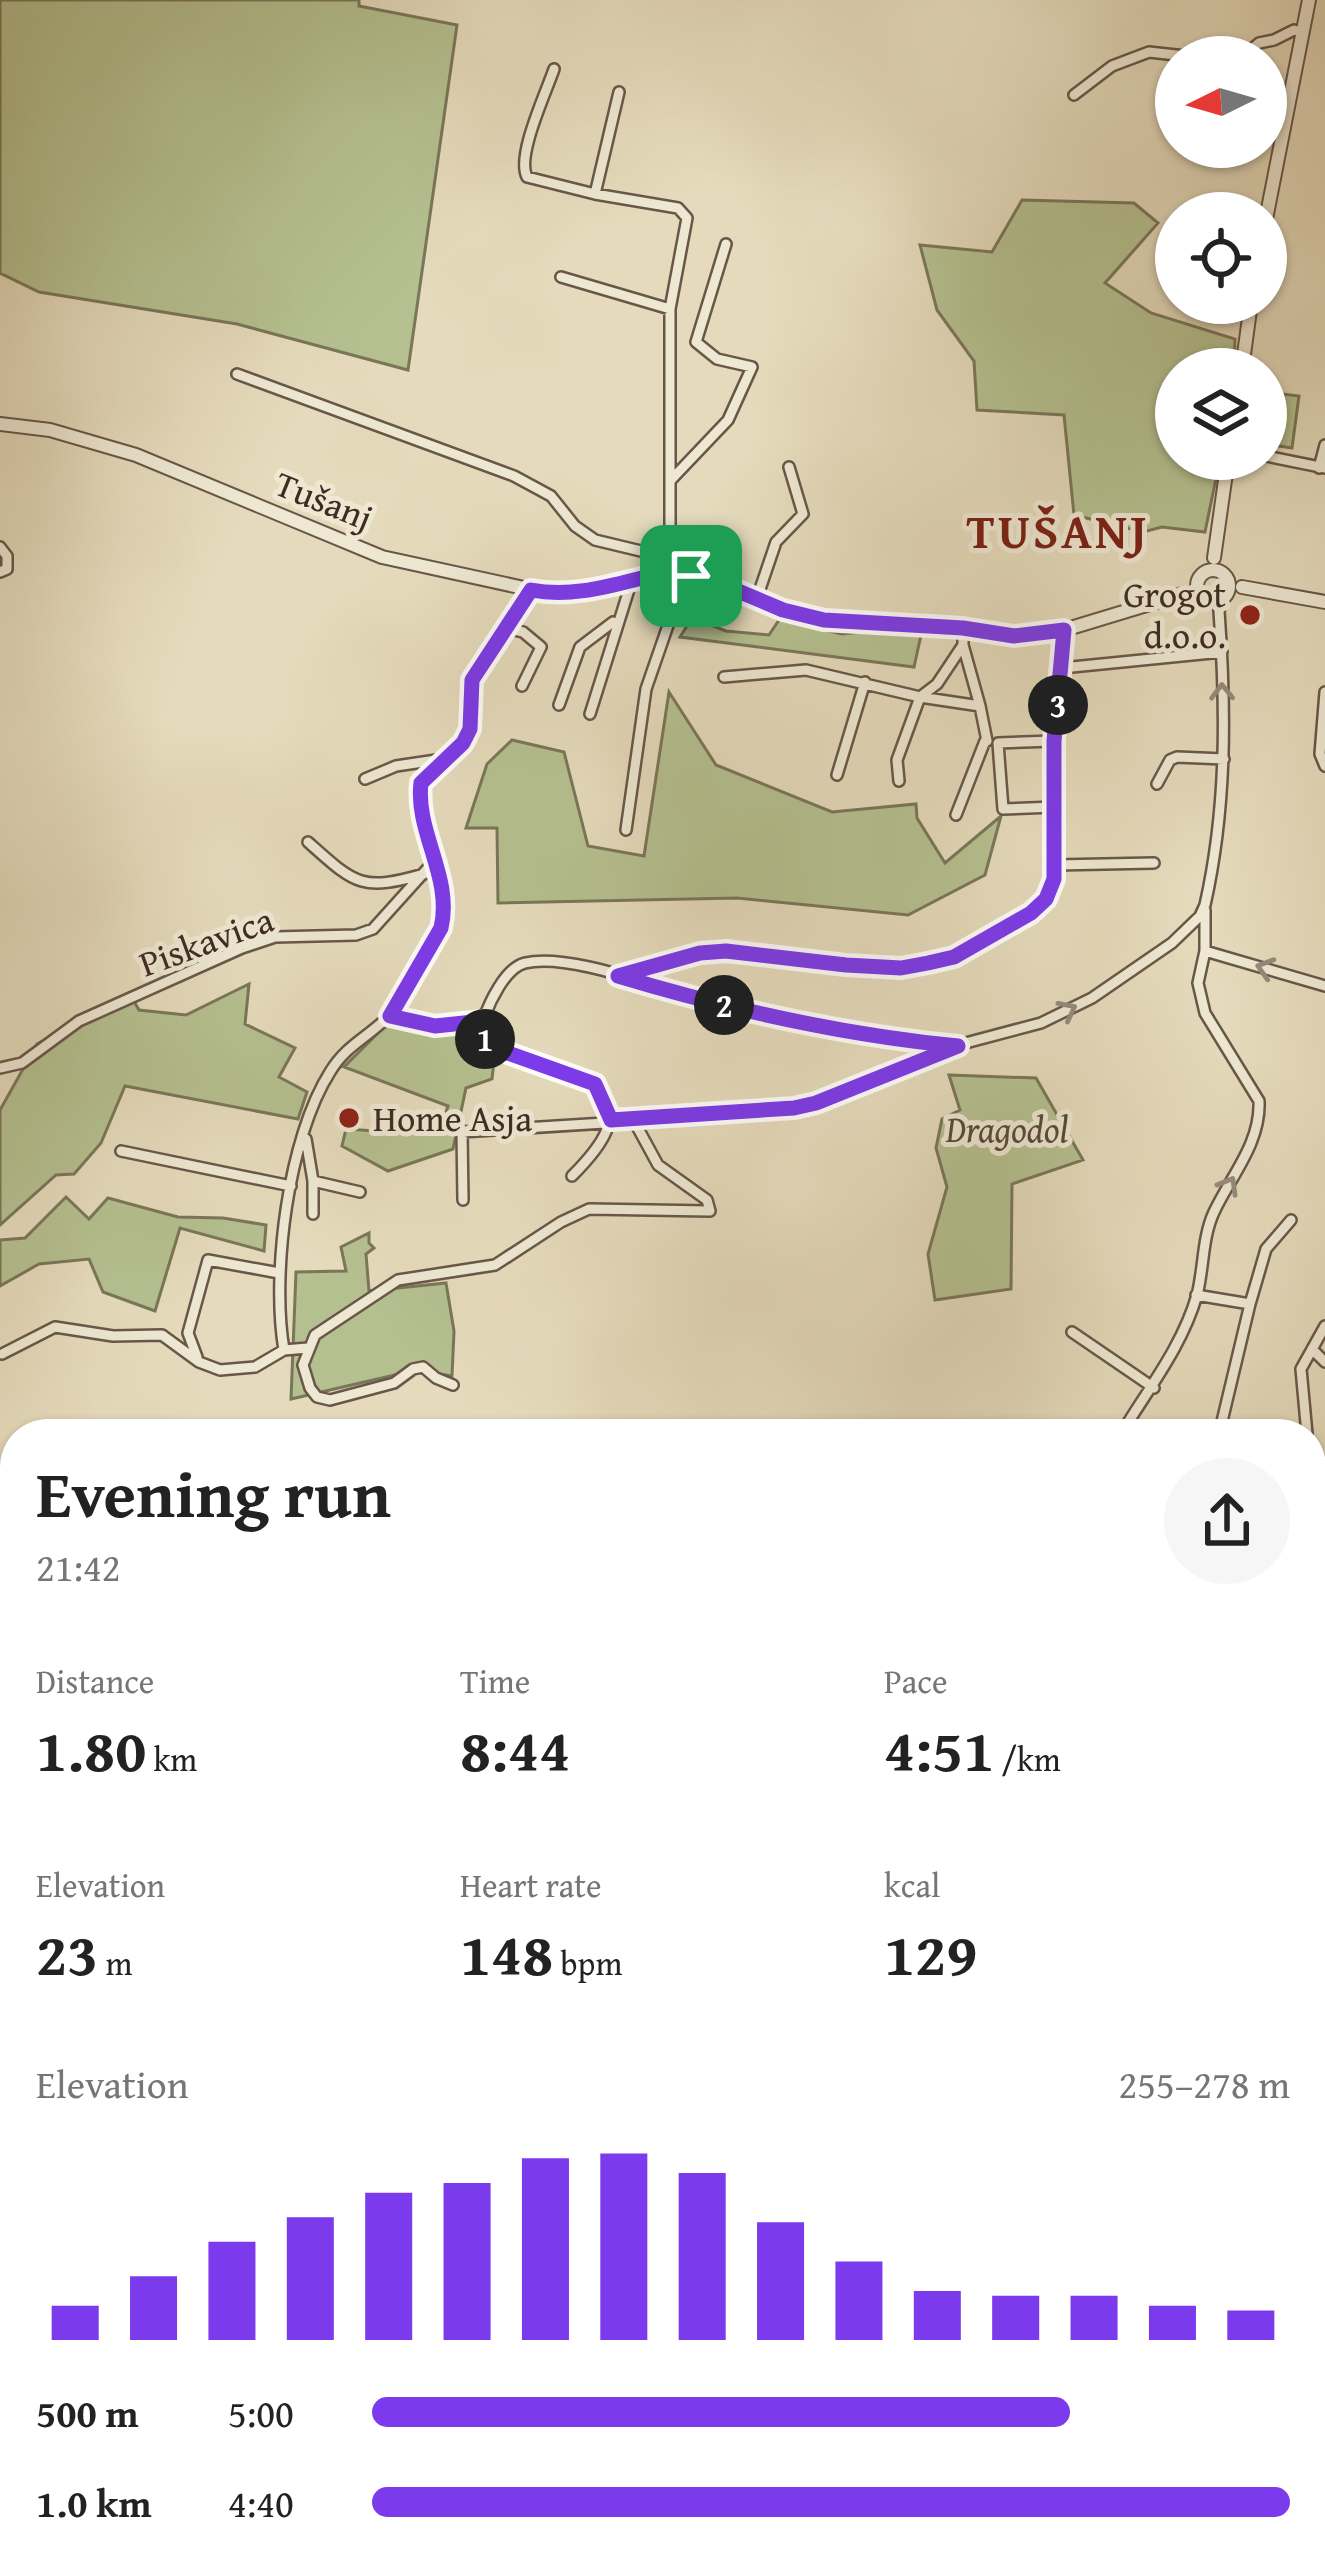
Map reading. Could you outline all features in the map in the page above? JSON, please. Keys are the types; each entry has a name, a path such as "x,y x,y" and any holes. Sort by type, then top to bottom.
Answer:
{"street":[{"path":"1272,192 1309,0"},
{"path":"1074,95 1112,66 1149,52 1194,57 1246,54 1259,43 1294,30 1302,32"},
{"path":"554,69 523,168 527,177 678,208 687,218 670,309 670,558"},
{"path":"595,194 619,92"},
{"path":"670,481 728,420 752,368 717,358 696,342 726,244"},
{"path":"561,278 670,309"},
{"path":"237,374 514,476 551,496 575,526 595,540 670,558 691,576 674,610 641,711 626,830"},
{"name":"Tušanj","path":"0,424 50,430 136,455 382,556 556,595 654,575 691,576 809,618 1014,636 1064,630 1211,586 1325,602"},
{"path":"1287,460 1322,468 1325,445"},
{"path":"758,598 776,542 803,514 789,467"},
{"path":"1132,1419 1154,1388 1196,1295 1208,1225 1250,1145 1259,1115 1258,1101 1205,1013 1198,983 1205,951 1205,905 1224,798 1222,652 1219,611 1211,586 1225,480"},
{"path":"0,547 8,569 0,572"},
{"path":"590,714 632,580"},
{"path":"284,1350 279,1273 291,1186 305,1134 329,1073 350,1048 390,1016 441,928 445,912 421,783 463,743 470,729 472,680 531,590"},
{"path":"559,705 580,647 611,626 622,607"},
{"path":"506,628 523,632 541,647 522,686"},
{"path":"956,815 985,741 963,628"},
{"path":"618,976 700,953 726,951 901,968 954,957 1031,913 1046,899 1055,865 1054,741 1064,630"},
{"path":"899,781 897,760 920,697 937,684 963,645"},
{"path":"1062,668 1222,652"},
{"path":"724,677 793,669 980,706"},
{"path":"837,776 866,682"},
{"path":"1325,692 1320,757 1325,766"},
{"path":"985,741 1054,741"},
{"path":"998,743 1004,809 1054,807"},
{"path":"1156,784 1170,760 1177,757 1224,759"},
{"path":"365,779 396,766 443,759"},
{"path":"308,842 355,882 382,884 424,874"},
{"name":"Piskavica","path":"0,1069 38,1053 79,1021 242,948 275,937 356,935 373,929 437,858"},
{"path":"1055,865 1154,863"},
{"path":"463,1200 462,1132 794,1108 958,1046 1022,1030 1091,998 1172,943 1205,905"},
{"path":"1205,951 1325,986"},
{"path":"572,1176 608,1134 611,1120 595,1084 491,1047 485,1040 483,1021 503,983 524,963 587,968 717,1004 846,1032 958,1046"},
{"path":"390,1016 435,1026 483,1021"},
{"path":"453,1384 423,1367 375,1389 330,1400 317,1397 310,1388 303,1365 315,1335 391,1283 495,1265 584,1210 710,1211 707,1200 658,1165 634,1121"},
{"path":"305,1134 313,1214"},
{"path":"121,1151 291,1186"},
{"path":"313,1181 360,1192"},
{"path":"1223,1419 1266,1249 1292,1220"},
{"path":"199,1362 188,1333 208,1259 279,1273"},
{"path":"1196,1295 1250,1304"},
{"path":"1305,1419 1300,1373 1325,1326"},
{"path":"2,1354 43,1331 65,1327 113,1336 162,1335 199,1362 220,1370 255,1367 284,1350 308,1348"},
{"path":"1072,1333 1154,1388"},
{"path":"1312,1349 1325,1362"}],"green space":[{"path":"0,0 359,0 359,6 457,25 408,370 237,324 39,292 0,273"},
{"path":"1022,200 1134,203 1155,220 1155,226 1105,283 1155,314 1155,324 1187,324 1235,339 1235,348 1155,348 1155,480 1216,480 1205,532 1162,527 1143,532 1074,515 1064,415 977,410 974,361 937,310 920,245 992,252"},
{"path":"1287,395 1299,396 1292,448 1287,447"},
{"path":"692,618 726,631 769,635 779,620 842,634 923,626 914,667 680,637"},
{"path":"669,692 716,765 832,812 916,804 917,818 945,863 1001,816 985,875 908,915 737,898 498,903 497,828 466,828 487,764 512,740 564,752 588,846 644,856"},
{"path":"249,984 245,1024 295,1048 279,1077 307,1092 298,1119 125,1086 101,1143 74,1174 56,1175 0,1225 0,1110 37,1044 129,993 139,1010 186,1015"},
{"path":"394,1017 435,1026 474,1019 495,1053 492,1079 466,1088 453,1149 388,1171 342,1146 346,1129 376,1131 378,1118 440,1130 448,1106 344,1067"},
{"name":"Dragodol","path":"949,1075 1036,1078 1083,1160 1012,1184 1011,1289 935,1300 928,1254 947,1187 936,1148 942,1119 960,1110"},
{"path":"66,1197 89,1219 108,1198 178,1217 266,1225 264,1251 180,1228 155,1311 103,1292 89,1259 39,1264 0,1286 0,1240 25,1238"},
{"path":"369,1233 374,1248 366,1254 369,1291 446,1283 454,1331 452,1376 416,1370 291,1399 296,1272 346,1271 341,1247"}],"place":[{"name":"Grogot d.o.o.","path":"1250,615"},
{"name":"Home Asja","path":"349,1118"}],"district":[{"name":"TUŠANJ","path":"1058,531"}],"route":[{"path":"654,575 691,576 809,618 1014,636 1064,630 1054,741 1054,879 1046,899 1031,913 954,957 928,963 901,968 846,965 726,951 700,953 618,976 717,1004 862,1035 958,1046 794,1108 611,1120 595,1084 491,1047 485,1040 483,1021 435,1026 390,1016 433,946 445,912 421,783 463,743 473,712 472,680 531,590 556,595 654,575"}]}
